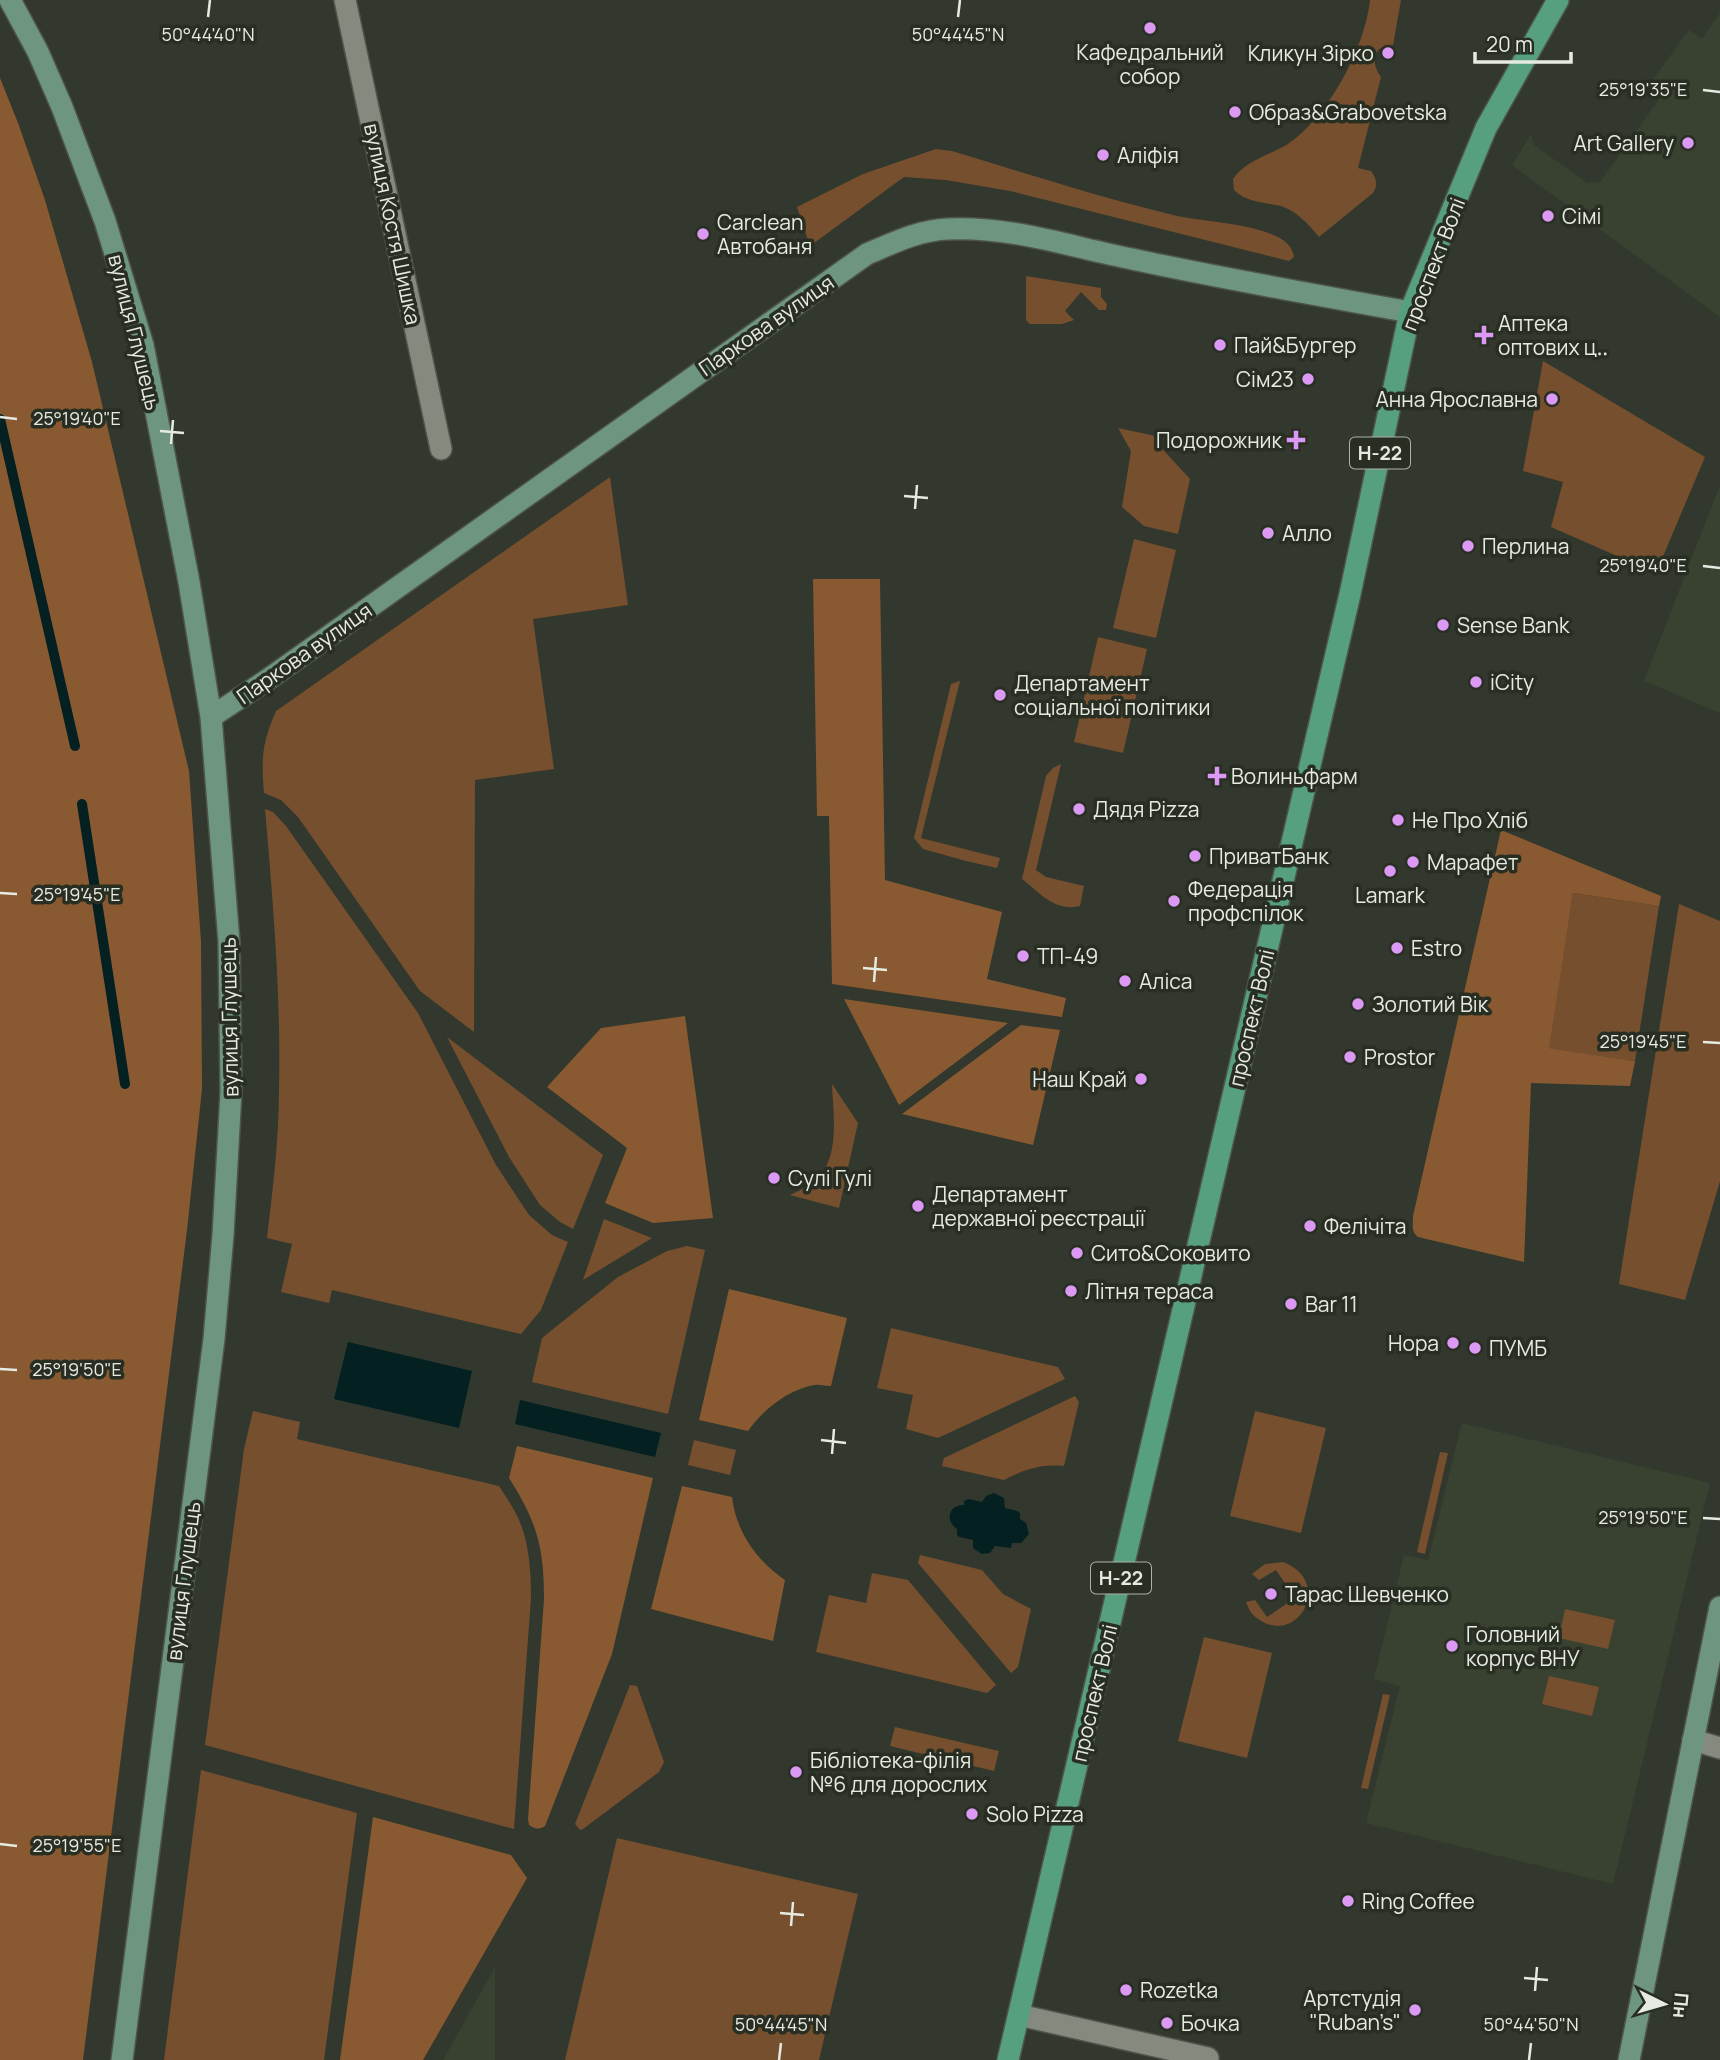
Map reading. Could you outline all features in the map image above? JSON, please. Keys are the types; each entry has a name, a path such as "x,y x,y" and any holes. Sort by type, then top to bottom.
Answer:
{"main road":[{"name":"вулиця Глушець","path":"10,0 38,52 86,170 105,220 143,345 189,582 211,717 229,942 231,1092 214,1339 122,2060"},
{"name":"проспект Волі","path":"1008,2060 1350,594 1410,312 1486,128 1558,0"},
{"name":"Паркова вулиця","path":"211,717 867,254 913,235 945,229 1018,233 1131,259 1410,312"},
{"path":"1629,2060 1720,1607"}],"street":[{"name":"вулиця Костя Шишка","path":"345,0 441,449"},
{"path":"1693,1740 1720,1748"},
{"path":"1018,2015 1208,2058"}],"shaded area":[{"path":"1370,0 1401,0 1393,45 1381,48 1375,55 1375,66 1381,77 1358,168 1371,171 1376,179 1376,187 1373,193 1319,237 1293,212 1281,206 1250,200 1239,194 1234,190 1233,179 1251,163 1288,144 1317,117 1352,60 1367,19"},
{"path":"1720,13 1720,317 1512,165 1531,134 1534,145 1587,183 1600,182 1662,95 1649,85 1689,30 1702,39"},
{"path":"0,78 45,200 92,362 189,771 201,942 202,1089 187,1230 83,2060 0,2060"},
{"path":"936,149 952,151 1145,208 1267,232 1286,243 1294,257 1289,261 1010,191 946,180 904,177 810,246 797,207 863,174"},
{"path":"1026,276 1101,288 1101,297 1107,304 1106,310 1099,310 1081,292 1065,311 1074,320 1062,324 1030,324 1026,320"},
{"path":"1543,361 1705,457 1656,573 1551,527 1563,482 1523,471"},
{"path":"1118,428 1160,437 1156,442 1190,479 1178,534 1144,526 1122,507 1131,451"},
{"path":"610,477 628,605 533,619 554,769 475,780 474,1032 420,991 298,817 281,800 264,793 265,742 276,711"},
{"path":"1720,485 1720,713 1644,681"},
{"path":"1134,539 1176,550 1156,638 1113,628"},
{"path":"813,579 880,579 885,880 1002,912 987,979 1066,998 1062,1017 832,984 829,816 817,816"},
{"path":"1098,637 1147,649 1123,753 1074,742"},
{"path":"960,681 921,838 1000,858 997,868 923,849 914,838 951,684"},
{"path":"1061,764 1036,870 1046,877 1084,886 1080,906 1071,907 1048,900 1022,879 1046,776"},
{"path":"265,809 273,812 286,826 418,1013 496,1165 529,1215 552,1235 568,1242 541,1310 521,1334 332,1290 329,1303 281,1292 292,1244 267,1238 277,1144 279,1018"},
{"path":"1501,830 1661,896 1659,906 1573,893 1549,1048 1635,1061 1630,1086 1531,1083 1524,1262 1418,1237 1413,1228 1413,1216"},
{"path":"1573,893 1659,906 1635,1061 1548,1048"},
{"path":"1679,904 1720,921 1720,1181 1685,1300 1619,1284"},
{"path":"844,999 1008,1023 899,1105"},
{"path":"685,1016 713,1218 653,1223 605,1203 627,1148 547,1087 601,1028"},
{"path":"1021,1025 1060,1030 1033,1145 902,1114"},
{"path":"447,1037 603,1155 573,1229 540,1205 509,1157"},
{"path":"832,1084 858,1123 839,1208 790,1195 815,1181 829,1160 834,1135"},
{"path":"604,1219 652,1238 583,1280"},
{"path":"687,1246 705,1250 668,1414 532,1382 542,1338 618,1277 667,1251"},
{"path":"729,1289 847,1318 831,1386 814,1385 794,1391 768,1409 748,1431 699,1420"},
{"path":"891,1328 1058,1367 1065,1379 938,1438 906,1429 913,1395 877,1388"},
{"path":"1075,1396 1079,1402 1064,1466 1033,1468 1004,1480 942,1466 944,1458"},
{"path":"253,1411 300,1422 297,1439 499,1486 509,1501 526,1542 531,1587 514,1829 205,1745 244,1449"},
{"path":"1255,1411 1326,1428 1301,1533 1230,1516"},
{"path":"1462,1423 1710,1483 1613,1884 1366,1823 1400,1686 1374,1679 1404,1555 1428,1560"},
{"path":"694,1440 736,1450 730,1475 688,1465"},
{"path":"517,1446 653,1478 612,1654 545,1826 538,1828 529,1825 528,1819 544,1581 537,1536 526,1508 509,1478"},
{"path":"1440,1452 1448,1453 1425,1554 1417,1552"},
{"path":"682,1486 732,1497 738,1522 750,1545 765,1564 785,1580 773,1641 651,1609"},
{"path":"920,1555 982,1570 1003,1594 1031,1609 1018,1667 1011,1673 918,1563"},
{"path":"1283,1562 1298,1571 1307,1583 1308,1596 1305,1608 1297,1619 1286,1625 1272,1625 1250,1612 1246,1602 1255,1600 1267,1617 1295,1598 1276,1570 1259,1580 1252,1574 1265,1564"},
{"path":"872,1573 908,1580 996,1685 987,1693 816,1652 829,1595 866,1603"},
{"path":"1565,1609 1615,1620 1608,1649 1559,1638"},
{"path":"1204,1637 1272,1653 1247,1758 1178,1741"},
{"path":"1549,1676 1599,1687 1592,1716 1542,1704"},
{"path":"630,1685 637,1686 664,1762 659,1772 580,1830 575,1824"},
{"path":"1383,1694 1390,1695 1368,1789 1361,1788"},
{"path":"895,1727 999,1751 994,1771 890,1746"},
{"path":"201,1770 357,1813 324,2060 164,2060"},
{"path":"373,1817 511,1855 527,1878 423,2060 340,2060"},
{"path":"617,1838 858,1894 819,2060 565,2060"},
{"path":"495,1967 495,2060 443,2060"}],"water":[{"path":"348,1342 472,1371 459,1428 334,1399"},
{"path":"520,1400 661,1433 655,1457 515,1424"},
{"path":"994,1493 1004,1498 1005,1508 1020,1513 1020,1519 1026,1523 1029,1534 1021,1543 1012,1543 1011,1548 995,1546 990,1553 982,1554 973,1548 973,1540 957,1535 950,1514 954,1508 964,1505 964,1501 969,1499 982,1502 986,1496"}],"waterway":[{"path":"0,419 75,746"},
{"path":"82,804 125,1084"}],"place":[{"name":"Кафедральний собор","path":"1150,28"},
{"name":"Кликун Зірко","path":"1388,53"},
{"name":"Образ&Grabovetska","path":"1235,112"},
{"name":"Art Gallery","path":"1688,143"},
{"name":"Аліфія","path":"1103,155"},
{"name":"Сімі","path":"1548,216"},
{"name":"Carclean Автобаня","path":"703,234"},
{"name":"Аптека оптових ц‥","path":"1484,335"},
{"name":"Пай&Бургер","path":"1220,345"},
{"name":"Сім23","path":"1308,379"},
{"name":"Анна Ярославна","path":"1552,399"},
{"name":"Подорожник","path":"1296,440"},
{"name":"Алло","path":"1268,533"},
{"name":"Перлина","path":"1468,546"},
{"name":"Sense Bank","path":"1443,625"},
{"name":"iCity","path":"1476,682"},
{"name":"Департамент соціальної політики","path":"1000,695"},
{"name":"Волиньфарм","path":"1217,776"},
{"name":"Дядя Pizza","path":"1079,809"},
{"name":"Не Про Хліб","path":"1398,820"},
{"name":"ПриватБанк","path":"1195,856"},
{"name":"Марафет","path":"1413,862"},
{"name":"Lamark","path":"1390,871"},
{"name":"Федерація профспілок","path":"1174,901"},
{"name":"Estro","path":"1397,948"},
{"name":"ТП-49","path":"1023,956"},
{"name":"Аліса","path":"1125,981"},
{"name":"Золотий Вік","path":"1358,1004"},
{"name":"Prostor","path":"1350,1057"},
{"name":"Наш Край","path":"1141,1079"},
{"name":"Сулі Гулі","path":"774,1178"},
{"name":"Департамент державної реєстрації","path":"918,1206"},
{"name":"Фелічіта","path":"1310,1226"},
{"name":"Сито&Соковито","path":"1077,1253"},
{"name":"Літня тераса","path":"1071,1291"},
{"name":"Bar 11","path":"1291,1304"},
{"name":"Нора","path":"1453,1343"},
{"name":"ПУМБ","path":"1475,1348"},
{"name":"Тарас Шевченко","path":"1271,1594"},
{"name":"Головний корпус ВНУ","path":"1452,1646"},
{"name":"Бібліотека-філія №6 для дорослих","path":"796,1772"},
{"name":"Solo Pizza","path":"972,1814"},
{"name":"Ring Coffee","path":"1348,1901"},
{"name":"Rozetka","path":"1126,1990"},
{"name":"Артстудія \"Ruban’s\"","path":"1415,2010"},
{"name":"Бочка","path":"1167,2023"}]}
